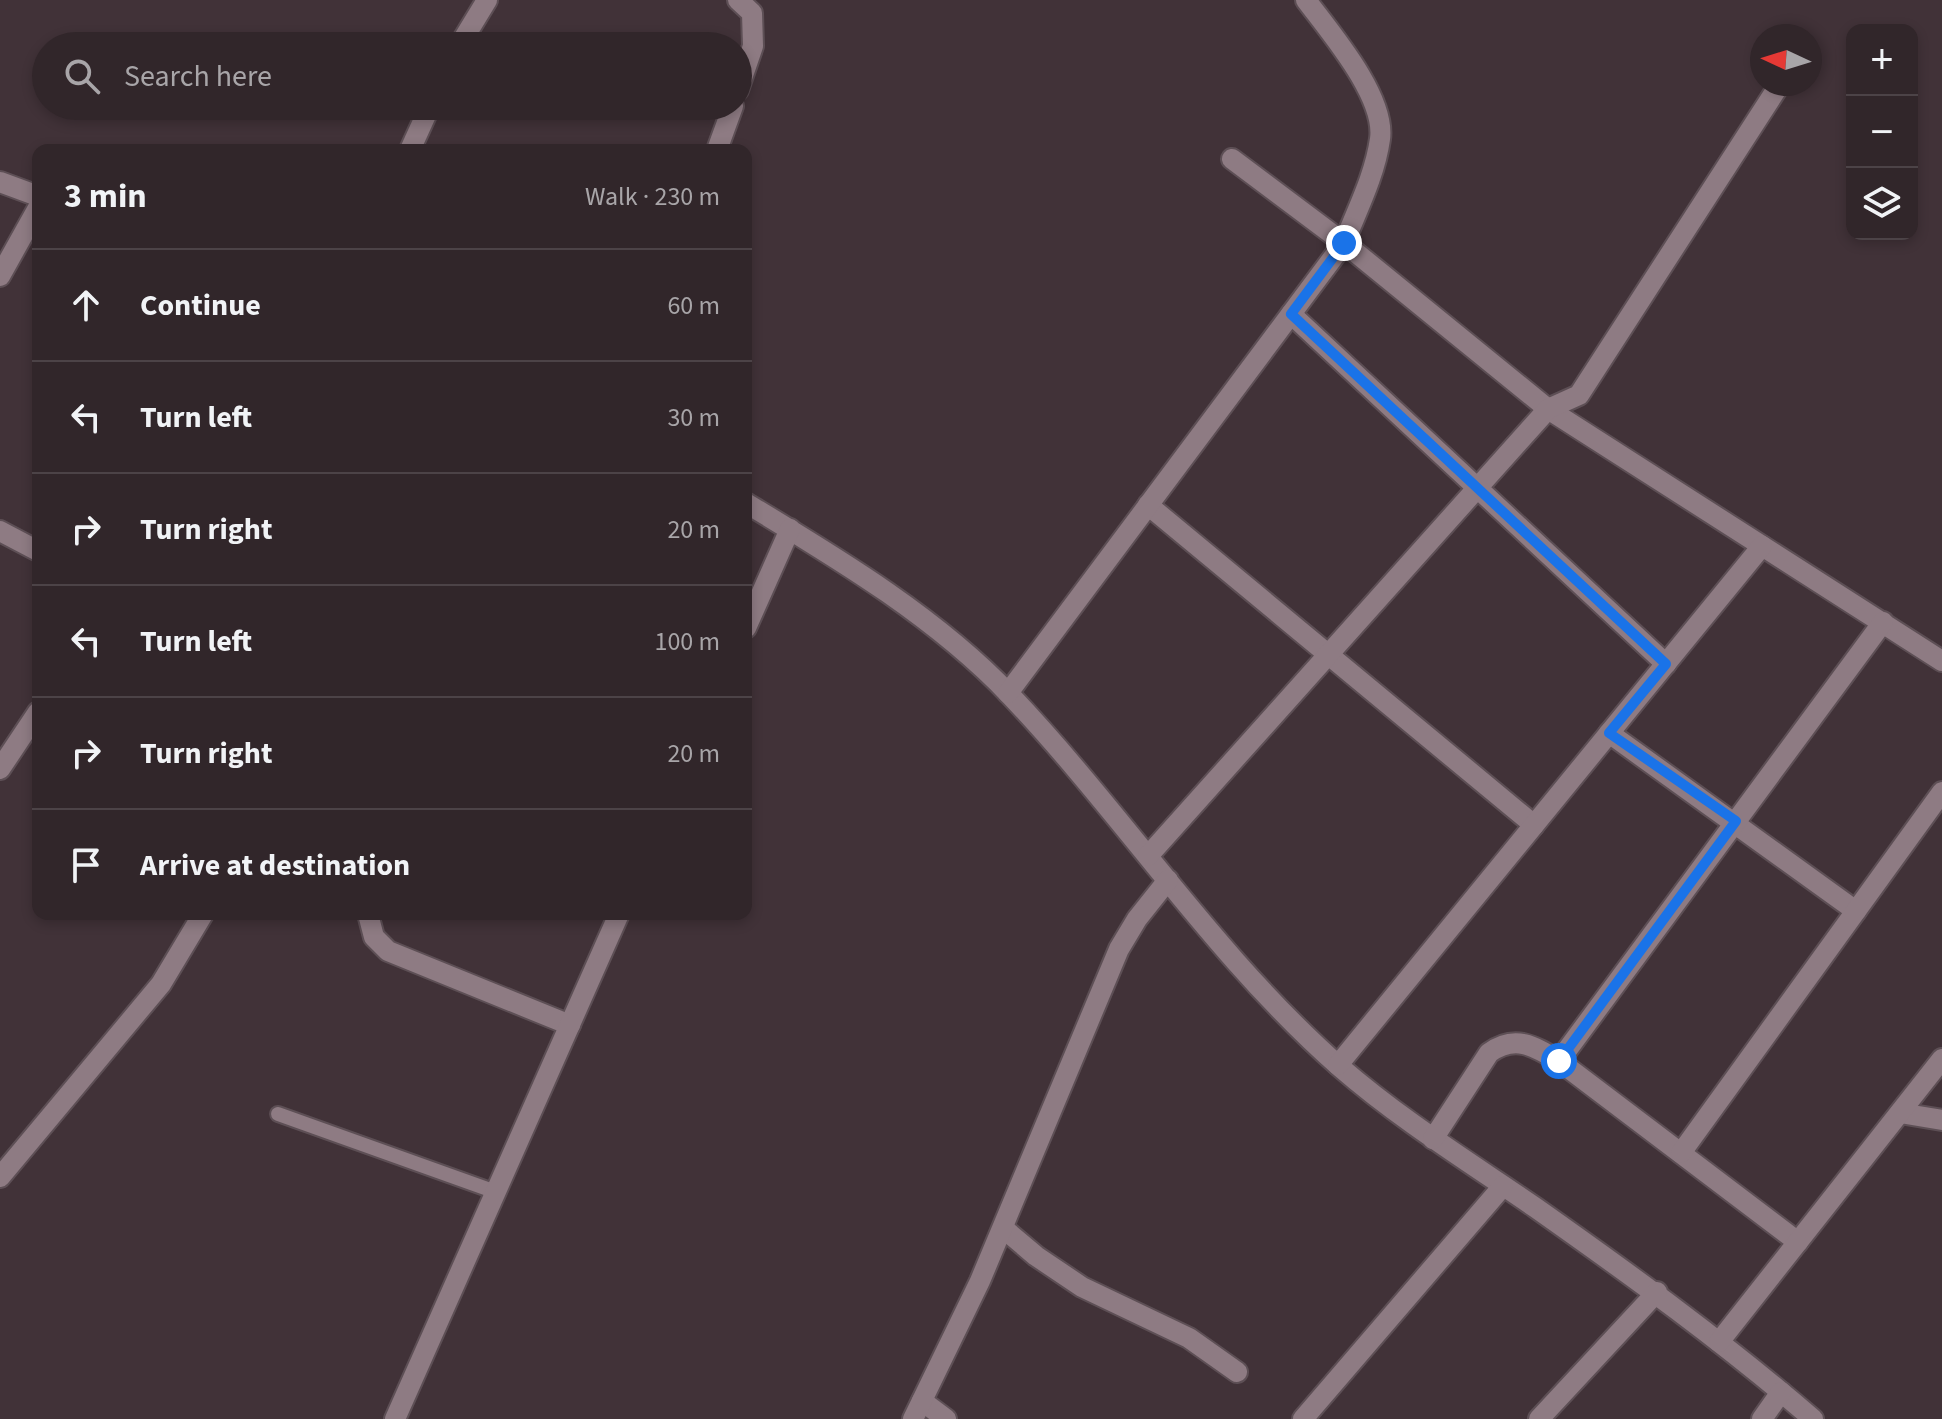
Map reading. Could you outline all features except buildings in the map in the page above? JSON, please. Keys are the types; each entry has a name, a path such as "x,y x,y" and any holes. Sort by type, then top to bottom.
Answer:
{"street":[{"path":"468,32 487,0"},
{"path":"738,0 752,13 752,49"},
{"path":"1008,693 1344,243 1373,168 1381,135 1373,104 1350,58 1306,0"},
{"path":"1148,856 1548,409 1579,395 1772,96"},
{"path":"413,144 424,120"},
{"path":"719,144 728,120"},
{"path":"1232,159 1344,243 1548,409 1942,661"},
{"path":"0,182 32,194"},
{"path":"0,276 32,219"},
{"path":"1291,314 1666,664"},
{"path":"1148,505 1534,825"},
{"path":"752,507 853,568 914,612 1008,693 1264,993 1338,1065 1393,1111 1657,1292 1813,1419"},
{"path":"752,614 790,529"},
{"path":"0,531 32,548"},
{"path":"1338,1065 1762,546"},
{"path":"1559,1061 1883,622"},
{"path":"0,769 32,721"},
{"path":"1609,733 1736,821 1856,911"},
{"path":"1681,1153 1942,792"},
{"path":"946,1419 917,1410 1003,1228 1119,949 1137,919 1168,880"},
{"path":"0,1177 161,984 199,920"},
{"path":"370,920 374,937 388,951 570,1025"},
{"path":"395,1419 616,920"},
{"path":"1433,1139 1489,1053 1500,1045 1531,1044 1559,1061 1798,1242"},
{"path":"1719,1342 1942,1059"},
{"path":"1900,1113 1942,1120"},
{"path":"1303,1419 1503,1186"},
{"path":"1003,1228 1036,1256 1082,1287 1189,1338 1237,1372"},
{"path":"1539,1419 1657,1292"},
{"path":"1762,1419 1781,1392"}],"lane":[{"path":"278,1114 496,1192"}],"route":[{"path":"1344,243 1291,314 1666,664 1609,733 1736,821 1559,1061"}]}
